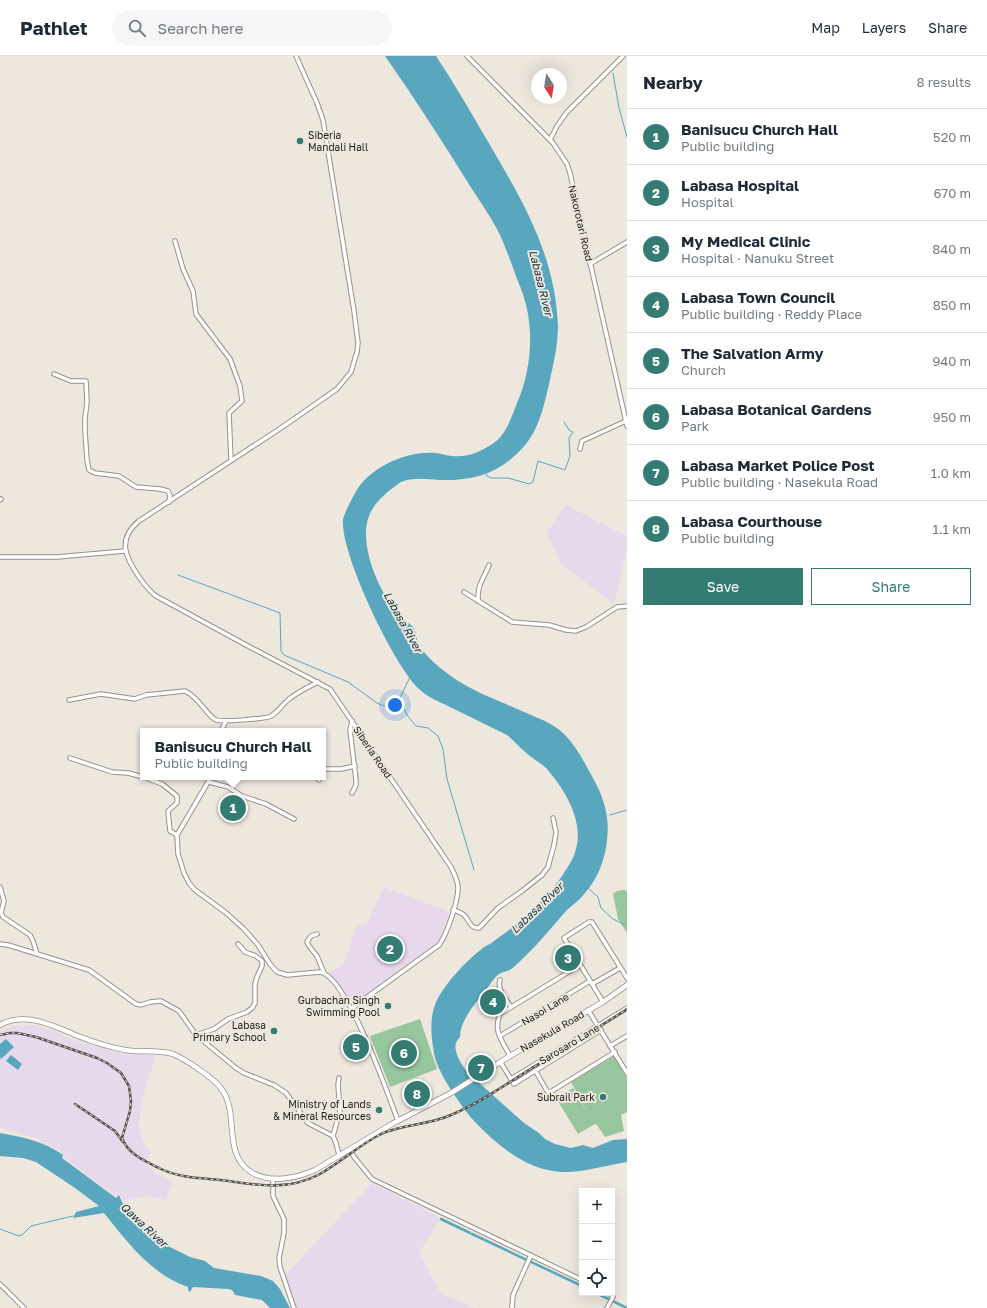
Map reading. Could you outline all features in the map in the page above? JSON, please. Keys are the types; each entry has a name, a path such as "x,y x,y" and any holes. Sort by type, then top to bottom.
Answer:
{"main road":[{"name":"Nasekula Road","path":"0,1025 18,1020 38,1021 52,1025 79,1037 109,1046 130,1050 168,1053 182,1059 214,1081 221,1088 229,1109 236,1156 251,1172 263,1177 273,1178 302,1176 316,1170 398,1121 451,1093 510,1056 603,1002 627,985"}],"street":[{"path":"0,557 57,557 125,551 127,538 135,524 281,428 337,389 351,372 358,343 323,120 296,56"},
{"name":"Nakorotari Road","path":"467,56 550,140 561,154 570,173 627,426"},
{"path":"550,140 557,126 567,112 623,56"},
{"path":"176,241 183,268 193,291 196,314 230,359 240,386 242,401 229,413 231,460"},
{"path":"590,264 627,242"},
{"path":"54,374 71,381 86,382 87,402 85,431 89,470 95,473 119,476 136,487 168,491 170,496 169,502"},
{"path":"580,449 582,441 626,421"},
{"name":"Siberia Road","path":"125,551 134,571 147,588 156,596 330,689 452,867 458,888 444,938 438,945 352,1008"},
{"path":"478,601 480,583 489,565"},
{"path":"464,592 512,622 549,625 576,631 586,627 617,607 627,606"},
{"path":"69,700 101,694 135,699 146,695 185,691 200,702 213,718 216,720 226,721 271,716 289,698 318,682"},
{"path":"222,728 226,721"},
{"path":"352,721 351,735 356,785 352,793"},
{"path":"70,758 112,772 128,773 140,776"},
{"path":"326,769 341,769 355,766"},
{"path":"151,780 162,784 177,796 176,803 168,811 170,831 177,835"},
{"path":"294,820 266,804 242,796 228,787 209,782 177,835 178,854 189,883 195,890 225,912 244,929 277,972 287,975 313,972 324,973"},
{"path":"453,910 465,916 472,927 476,929 479,928 498,908 542,875 548,868 554,845 556,832 554,818"},
{"path":"0,887 4,901 1,914 3,917 30,935 37,954"},
{"path":"603,1002 564,938 589,922 592,922 627,978"},
{"path":"317,934 311,936 307,942 318,956 324,973 330,978 352,1008 362,1028 398,1121"},
{"path":"0,944 8,945 89,970 136,1004 141,1005 156,1001 165,1003 181,1013 196,1035 244,1073 282,1089 290,1097 308,1123 333,1136"},
{"path":"196,1035 214,1029 228,1019 247,1012 255,1003 255,984 262,966 262,961 256,956 245,952 238,944"},
{"path":"510,1056 497,1030 497,1023 500,1014 580,965"},
{"name":"Nasoi Lane","path":"500,1036 591,983 620,968"},
{"path":"500,980 500,990 511,1007"},
{"name":"Sarosaro Lane","path":"511,1079 627,1008"},
{"path":"588,1010 627,1073"},
{"path":"501,1063 514,1084 601,1030"},
{"path":"610,1046 627,1036"},
{"path":"535,1070 549,1092 615,1052"},
{"path":"339,1078 338,1085 340,1111 333,1136 339,1155"},
{"path":"350,1149 354,1157 372,1179 530,1257 579,1279"},
{"path":"273,1178 273,1196 284,1219 284,1233 279,1258 280,1267 294,1308"},
{"path":"512,1308 513,1295 530,1257"},
{"path":"0,1284 24,1308"},
{"path":"607,1308 611,1300 611,1296"}],"shaded area":[{"path":"566,505 627,536 627,549 614,604 560,563 547,532"},
{"path":"384,887 449,912 443,935 438,944 356,1003 351,1004 328,972 343,966 356,927 367,924"},
{"path":"33,1025 56,1031 70,1039 123,1054 156,1055 142,1100 139,1127 144,1144 150,1152 146,1163 154,1172 173,1183 166,1200 145,1196 123,1201 119,1193 116,1196 104,1188 64,1157 64,1155 55,1148 35,1138 0,1128 0,1032 12,1026"},
{"path":"372,1183 440,1218 419,1252 441,1294 474,1308 295,1308 286,1276 287,1273"}],"green space":[{"path":"617,891 627,891 627,933 618,919 613,894"},
{"path":"420,1019 437,1069 390,1087 370,1036"},
{"name":"Subrail Park","path":"614,1056 627,1077 627,1112 621,1115 624,1131 605,1137 595,1124 578,1134 556,1098 573,1088 588,1113 571,1082"}],"water":[{"name":"Labasa River","path":"385,56 436,56 443,66 512,184 534,228 551,275 556,300 558,326 555,355 544,405 533,434 527,442 504,464 478,476 459,480 410,479 401,482 383,496 373,508 367,522 366,529 369,556 379,584 389,601 400,617 413,627 417,640 425,653 442,670 468,687 549,723 569,739 597,785 603,800 608,823 605,855 590,887 583,896 566,911 524,958 508,971 502,972 494,979 466,1017 460,1037 455,1047 458,1058 467,1072 524,1123 545,1139 555,1144 571,1148 583,1145 593,1148 613,1140 627,1139 627,1162 585,1170 562,1172 549,1171 537,1167 514,1156 485,1132 466,1112 445,1080 437,1064 435,1056 431,1031 432,1015 438,998 443,990 470,959 523,919 550,892 571,861 576,849 578,838 575,817 571,806 560,786 547,769 507,735 430,697 422,692 408,676 396,658 370,608 359,582 344,536 343,520 348,507 359,486 376,470 395,460 415,454 439,453 450,456 469,455 485,448 499,439 508,424 521,393 529,360 530,337 528,314 522,292 503,241 487,212"},
{"path":"6,1039 14,1047 1,1059 0,1044"},
{"path":"11,1055 22,1064 18,1070 6,1061"},
{"path":"0,1133 25,1138 56,1150 63,1155 62,1158 116,1198 119,1195 122,1202 150,1235 190,1257 205,1261 214,1268 261,1276 273,1281 280,1289 290,1308 270,1308 262,1300 235,1295 232,1290 228,1289 193,1287 190,1292 188,1287 175,1282 152,1266 141,1256 104,1213 73,1218 76,1212 99,1206 36,1162 23,1158 0,1156"}],"waterway":[{"path":"613,73 619,108 627,137"},
{"path":"486,474 491,478 508,478 529,484 533,482 538,461 565,470 570,456 569,438 573,432 569,430 564,422"},
{"path":"178,575 280,613 281,651 284,655 348,682 377,703 384,706 398,702 410,677"},
{"path":"399,699 407,715 416,726 428,728 438,736 443,749 447,779 474,870"},
{"path":"610,815 627,810"},
{"path":"589,889 598,897 601,908 613,919 625,925"},
{"path":"0,1229 19,1236 31,1226 73,1216"},
{"path":"441,1219 470,1233"},
{"path":"472,1234 579,1285"},
{"path":"602,1296 627,1308"}],"railway":[{"path":"0,1035 17,1033 36,1037 97,1058 121,1073 129,1086 131,1101 130,1111 122,1138 129,1149 144,1161 168,1172 183,1176 257,1185 281,1185 294,1184 318,1175 381,1134 398,1128 443,1118 470,1106 627,1009"},
{"path":"75,1104 115,1131 123,1142"}],"place":[{"name":"Siberia Mandali Hall","path":"300,141"},
{"name":"Banisucu Church Hall","path":"233,808"},
{"name":"Labasa Hospital","path":"390,949"},
{"name":"My Medical Clinic","path":"568,958"},
{"name":"Labasa Town Council","path":"493,1002"},
{"name":"Gurbachan Singh Swimming Pool","path":"388,1006"},
{"name":"Labasa Primary School","path":"274,1031"},
{"name":"The Salvation Army","path":"356,1047"},
{"name":"Labasa Botanical Gardens","path":"404,1053"},
{"name":"Labasa Market Police Post","path":"481,1068"},
{"name":"Labasa Courthouse","path":"417,1094"},
{"name":"Subrail Park","path":"603,1097"},
{"name":"Ministry of Lands & Mineral Resources","path":"379,1110"}],"water label":[{"name":"Qawa River","path":"144,1225"}]}
